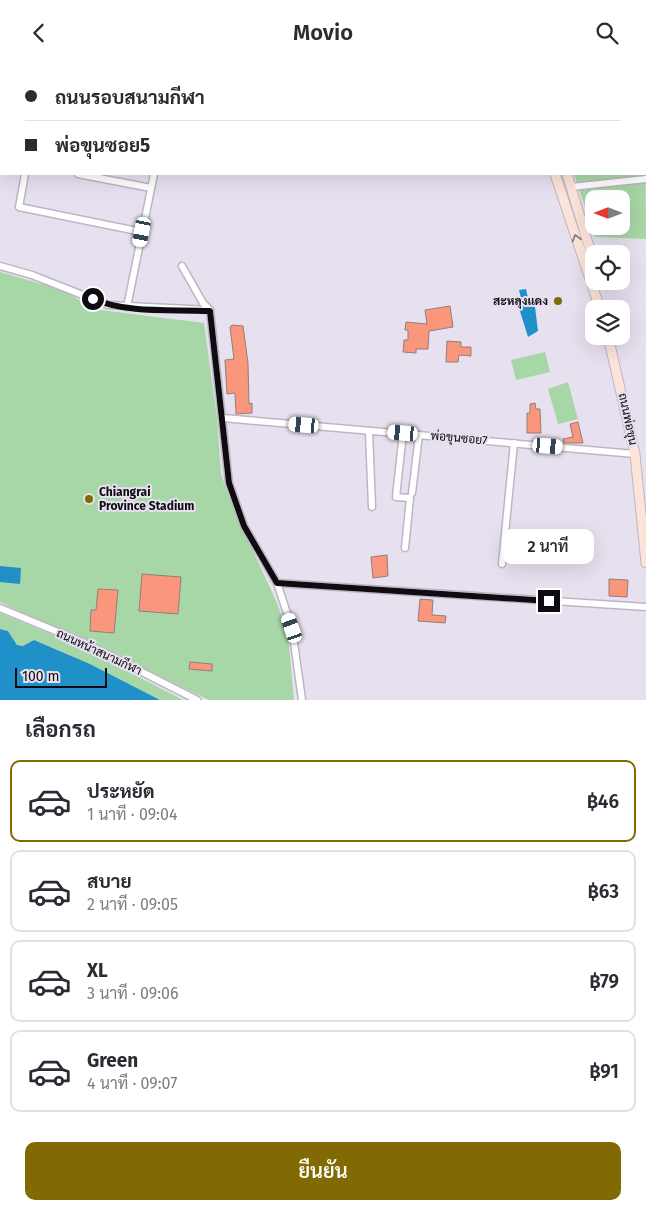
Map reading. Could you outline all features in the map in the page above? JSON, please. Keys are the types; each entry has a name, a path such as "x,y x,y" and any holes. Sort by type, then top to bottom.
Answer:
{"main road":[{"path":"567,175 589,245"},
{"path":"555,176 585,264"},
{"name":"ถนนพ่อขุน","path":"610,345 635,454 646,563"}],"street":[{"path":"26,175 19,207 142,232"},
{"path":"83,175 151,188"},
{"path":"127,307 154,175"},
{"path":"571,187 646,179"},
{"path":"0,265 32,275 108,305 210,311"},
{"path":"182,266 203,303 210,311 229,483 244,526 277,583 292,628 302,700"},
{"name":"พ่อขุนซอย7","path":"223,418 635,454"},
{"path":"370,431 372,507"},
{"path":"403,433 396,497 410,499 406,548"},
{"path":"412,493 419,435"},
{"path":"502,564 514,443"},
{"path":"277,583 646,607"},
{"name":"ถนนหน้าสนามกีฬา","path":"0,608 87,643 197,700"}],"green space":[{"path":"574,175 645,175 646,239 595,237 594,235 630,235 630,190 585,190 585,207"},
{"path":"0,272 66,291 92,309 204,323 217,418 221,474 232,505 277,603 288,635 294,700 209,700 0,602"},
{"path":"545,352 550,372 516,380 511,360"},
{"path":"568,382 578,419 558,424 548,389"},
{"path":"0,613 73,643 183,700 160,700 90,664 34,640 23,646 17,645 8,631 0,629"}],"water":[{"path":"526,289 528,298 526,302 535,307 538,331 528,337 519,308 523,306 519,290"},
{"path":"0,566 21,568 20,584 0,582"},
{"path":"0,629 8,631 17,645 23,646 34,640 90,664 160,700 0,700"}],"building":[{"path":"450,306 453,327 429,331 428,349 416,349 416,353 403,352 404,340 408,340 408,330 405,330 406,322 427,324 425,310"},
{"path":"232,325 243,326 248,363 249,404 252,403 252,413 236,414 235,393 227,394 225,360 234,359 230,327"},
{"path":"447,341 461,342 461,347 471,347 471,356 459,355 458,362 446,362"},
{"path":"535,403 536,409 540,409 541,433 527,433 527,413 530,413 530,404"},
{"path":"578,422 583,443 564,443 563,439 573,437 570,424"},
{"path":"387,555 388,576 373,578 371,557"},
{"path":"142,574 181,577 178,614 139,611"},
{"path":"609,579 628,580 627,597 609,596"},
{"path":"98,589 118,590 114,633 90,631 91,610 96,610"},
{"path":"420,599 433,600 432,615 446,616 445,623 418,621"},
{"path":"190,662 212,664 212,671 189,669"}],"place":[{"name":"สะหลุงแดง","path":"558,301"},
{"name":"Chiangrai Province Stadium","path":"89,499"}],"route":[{"path":"93,299 108,305 142,309 210,311 229,483 244,526 277,583 549,601"}]}
